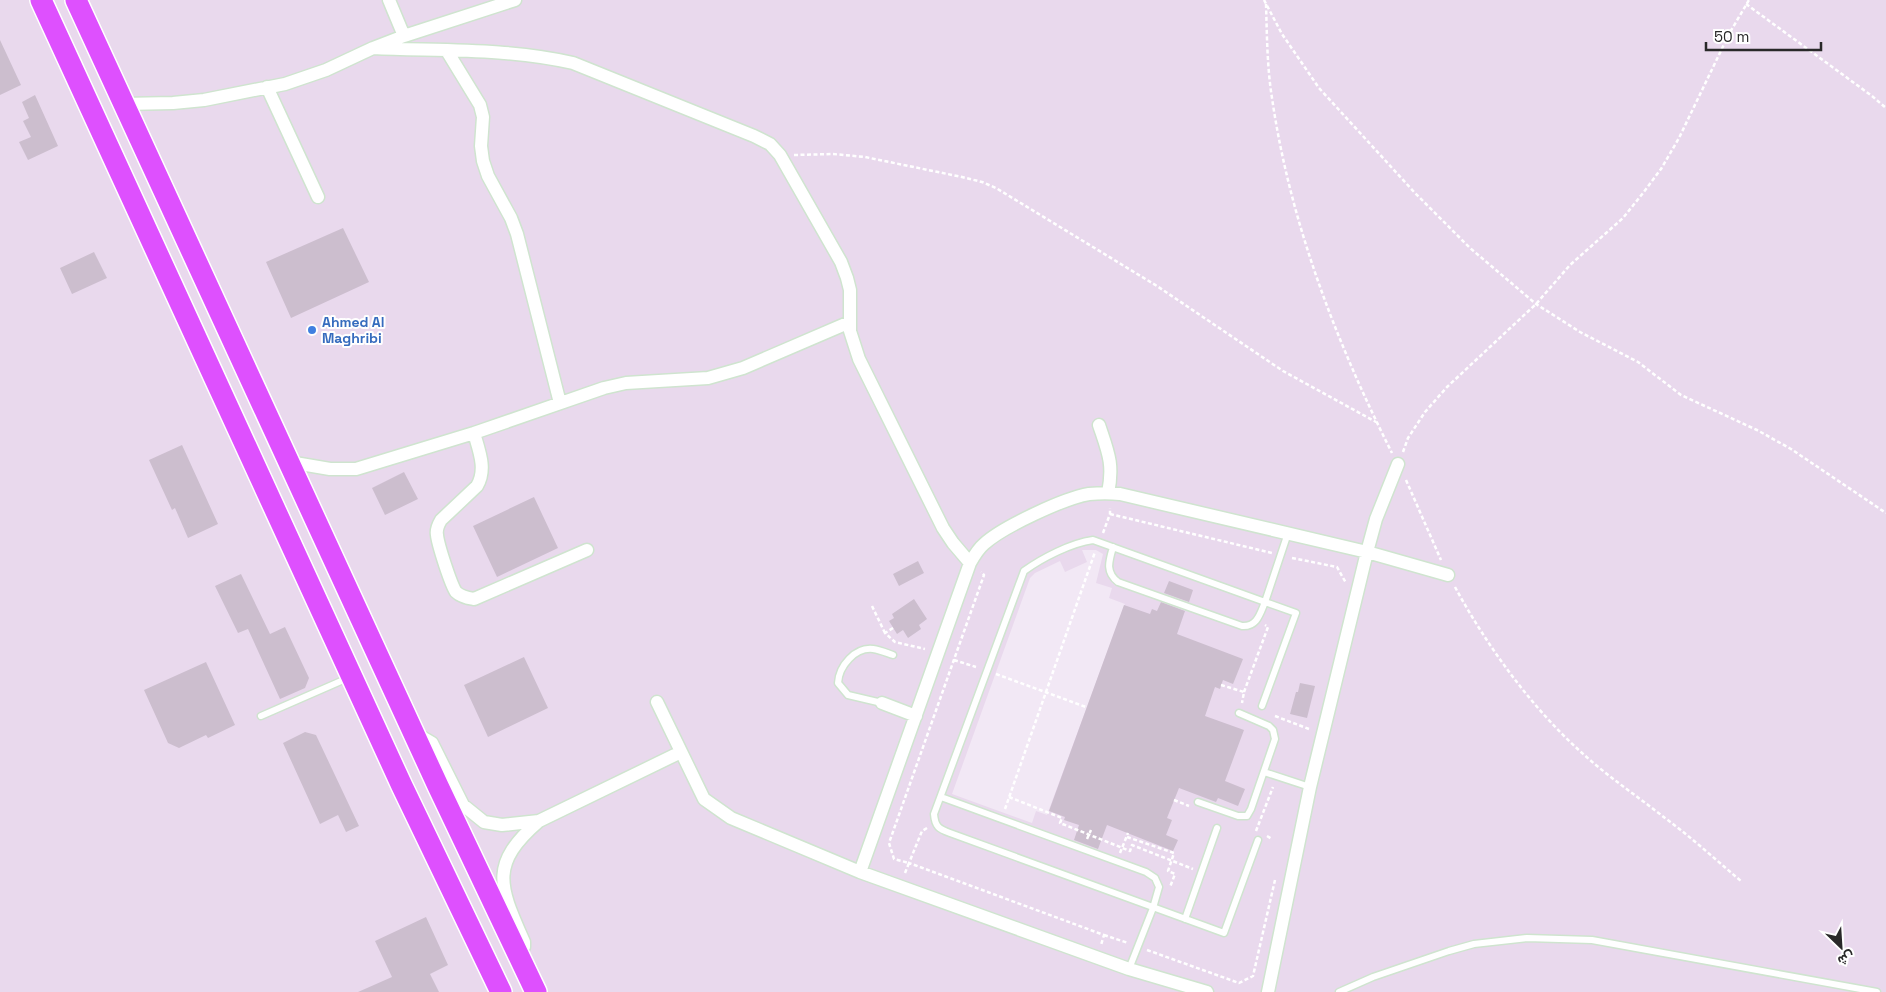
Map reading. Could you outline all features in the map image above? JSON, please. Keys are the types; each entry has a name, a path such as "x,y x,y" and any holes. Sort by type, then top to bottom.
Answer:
{"highway":[{"path":"41,0 402,786 501,992"},
{"path":"79,1 123,104 288,462 536,992"}],"street":[{"path":"389,0 404,36"},
{"path":"123,104 181,102 227,96 306,78 404,36 509,1"},
{"path":"373,48 517,54 546,57 573,63 770,144 780,155 840,262 847,278 852,304 850,322 852,340 859,359 943,528 953,544 970,563"},
{"path":"447,51 480,105 483,117 481,146 483,161 488,176 511,218 517,234 560,403"},
{"path":"267,87 318,197"},
{"path":"288,462 330,469 356,469 474,433 590,392 626,383 688,380 724,374 850,322"},
{"path":"1099,425 1111,464 1112,477 1108,493"},
{"path":"474,433 482,462 481,479 477,486 441,520 437,527 438,541 452,584 457,592 465,598 474,598 587,550"},
{"path":"1268,992 1310,787 1367,552 1376,519 1398,464"},
{"path":"860,872 970,563 983,545 998,533 1064,502 1088,494 1120,494 1367,552 1448,575"},
{"path":"657,702 704,799 716,809 740,822 860,872 1129,969 1207,992"},
{"path":"882,703 916,716"},
{"path":"413,732 432,743 463,805 484,822 502,825 539,821"},
{"path":"525,970 524,942 505,898 502,880 505,864 513,848 523,835 539,821 681,752"}],"lane":[{"path":"1113,547 1108,570 1118,582 1249,627 1256,622 1265,602 1288,533"},
{"path":"1258,840 1224,934 950,834 938,828 935,823 934,814 1024,571 1033,564 1081,542 1093,540 1100,542 1296,613 1262,706"},
{"path":"882,703 848,695 838,682 839,675 843,665 862,651 872,649 893,655"},
{"path":"261,716 352,676"},
{"path":"1198,802 1238,816 1246,816 1251,809 1275,738 1273,730 1269,726 1239,713"},
{"path":"1264,772 1310,787"},
{"path":"940,797 1146,872 1155,878 1159,886 1153,908 1129,969"},
{"path":"1185,920 1217,828"},
{"path":"1339,992 1373,977 1449,951 1474,944 1527,938 1592,940 1877,992"}],"path":[{"path":"1398,464 1408,438 1436,399 1536,304 1570,265 1623,218 1661,169 1679,138 1729,34 1749,0"},
{"path":"1265,2 1282,34 1319,88 1415,193 1470,248 1536,304 1580,332 1638,362 1681,395 1757,430 1791,449 1886,513"},
{"path":"1265,2 1272,98 1286,168 1303,233 1332,319 1377,423 1428,527 1448,575 1472,616 1505,664 1529,697 1555,726 1611,778 1666,818 1741,881"},
{"path":"1746,4 1886,108"},
{"path":"780,155 833,154 865,157 962,177 996,188 1157,286 1274,366 1377,423"},
{"path":"1001,820 1110,514 1108,493"},
{"path":"1110,514 1281,556 1338,567 1346,584"},
{"path":"970,563 984,575 889,843 894,858 1238,983 1253,976 1275,879"},
{"path":"872,606 885,632 895,642 938,653"},
{"path":"1244,692 1268,627 1256,622"},
{"path":"885,632 893,628"},
{"path":"954,660 987,670 1086,707"},
{"path":"1272,839 1256,832 1277,776"},
{"path":"1009,797 1062,818 1060,823 1130,851 1132,845 1202,872"},
{"path":"901,886 922,830 935,823"},
{"path":"1117,862 1127,835 1174,854 1168,871 1175,874 1162,911"},
{"path":"1096,957 1104,935"}],"shaded area":[{"path":"1082,550 1096,550 1103,554 1096,583 1112,588 1109,598 1125,604 1047,815 1036,811 1032,823 952,794 1030,578 1035,573 1060,561 1065,572 1087,562"}],"building":[{"path":"0,40 21,85 0,95"},
{"path":"35,95 58,146 28,160 19,142 31,137 23,121 29,118 22,102"},
{"path":"343,228 369,282 291,318 266,262"},
{"path":"94,252 107,278 72,294 60,268"},
{"path":"182,445 218,524 188,538 175,508 172,510 149,460"},
{"path":"404,472 418,499 385,515 372,488"},
{"path":"534,497 558,548 497,577 473,526"},
{"path":"918,561 924,573 899,586 893,574"},
{"path":"241,574 270,634 285,627 309,678 305,688 280,699 248,629 238,633 215,586"},
{"path":"1169,581 1193,590 1189,602 1164,593"},
{"path":"914,599 927,619 919,625 921,629 908,638 903,630 897,634 889,621 894,618 892,614"},
{"path":"1161,602 1185,611 1177,634 1243,659 1233,684 1223,680 1220,689 1215,687 1205,716 1244,730 1225,781 1245,789 1238,806 1218,798 1216,802 1179,788 1167,818 1172,820 1166,835 1178,840 1173,851 1107,825 1098,849 1074,840 1079,825 1064,820 1065,817 1049,811 1124,605 1150,614 1152,609 1157,611"},
{"path":"524,657 548,708 488,737 464,685"},
{"path":"206,662 235,725 208,738 206,735 179,748 168,743 144,690"},
{"path":"1300,683 1315,686 1307,718 1290,714"},
{"path":"305,732 316,735 359,826 346,832 338,815 320,824 283,743"},
{"path":"426,917 448,965 430,974 439,992 358,992 392,977 375,941"}],"place":[{"name":"Ahmed Al Maghribi","path":"312,330"}]}
